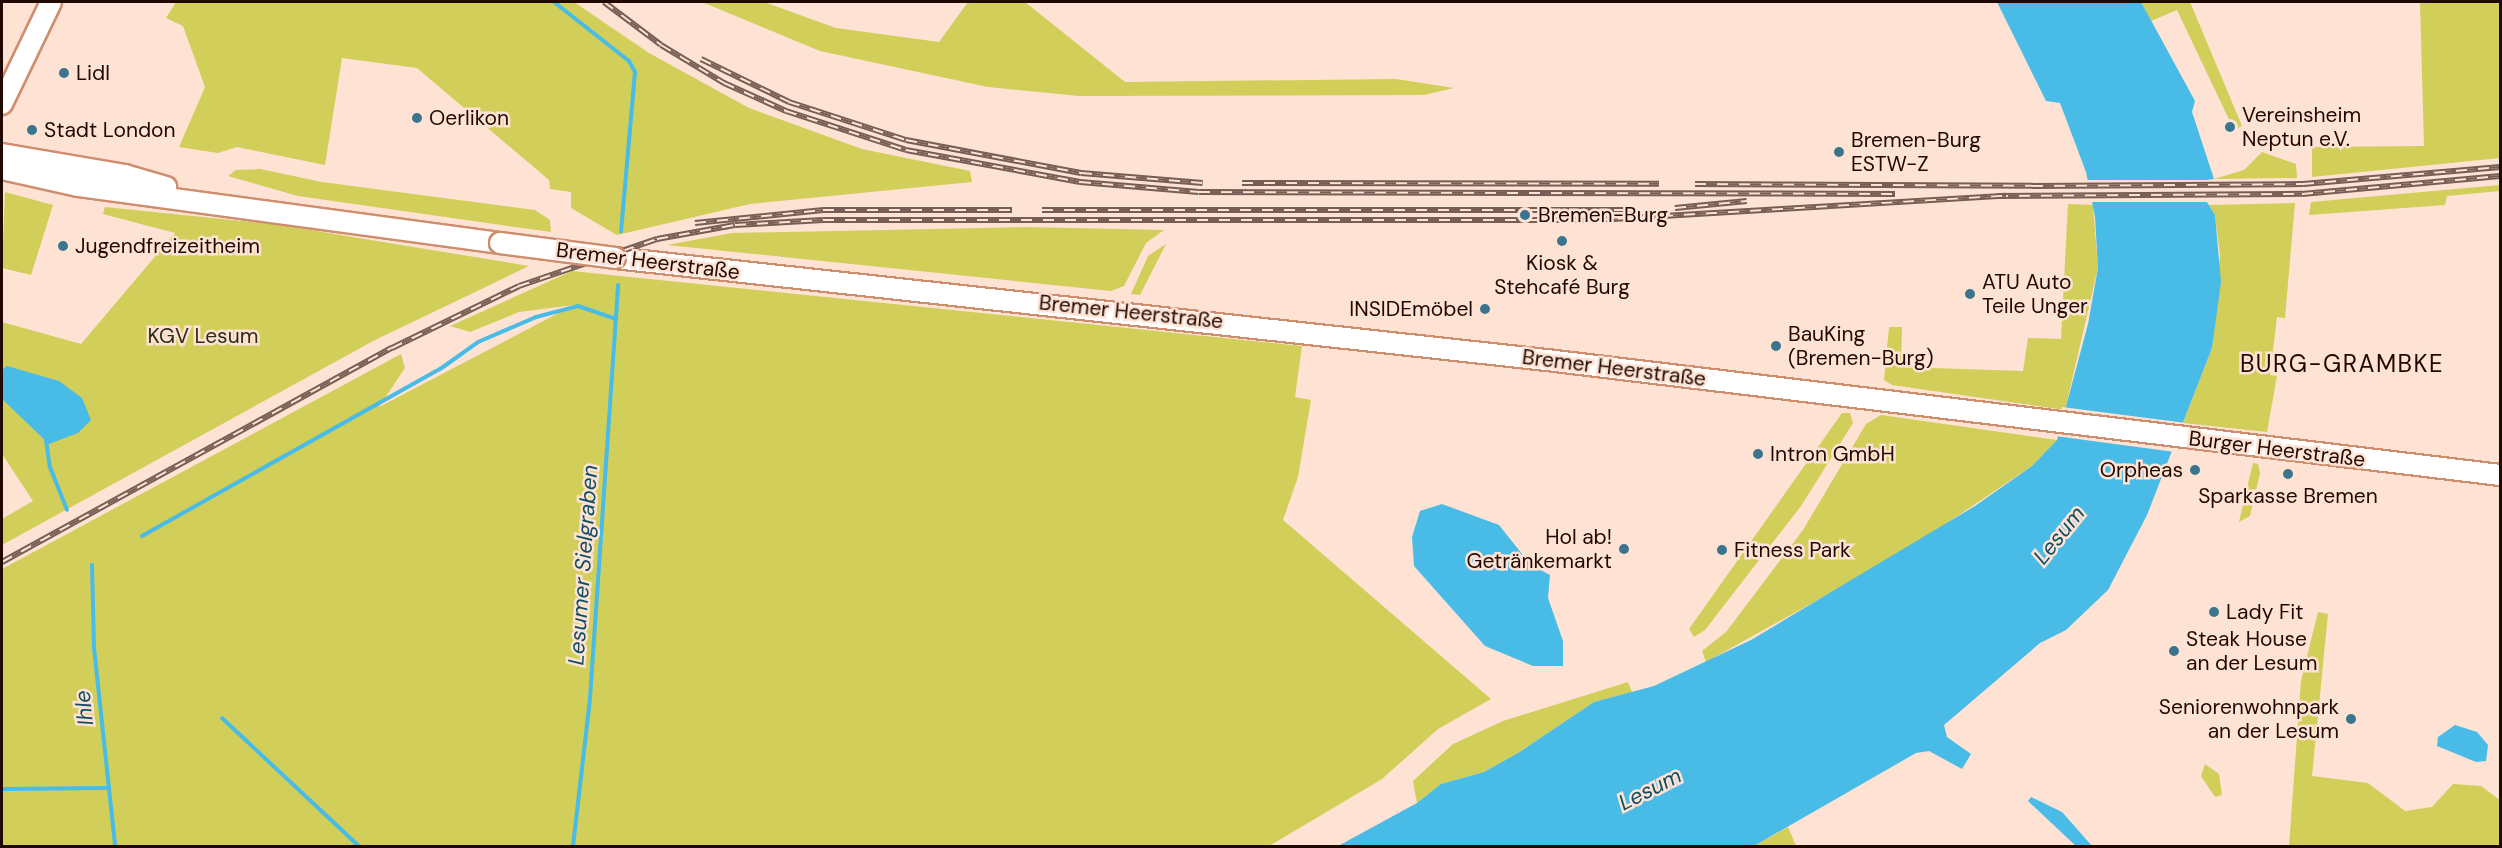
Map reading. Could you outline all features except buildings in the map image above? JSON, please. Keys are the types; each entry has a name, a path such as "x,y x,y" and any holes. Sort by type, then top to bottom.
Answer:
{"main road":[{"path":"2,104 51,2"},
{"name":"Bremer Heerstraße","path":"2,154 125,175 209,200"},
{"name":"Bremer Heerstraße","path":"2,169 78,186 209,200 500,243 709,268 1123,311 2054,422"},
{"name":"Burger Heerstraße","path":"2054,422 2500,476"}],"green space":[{"path":"176,2 574,2 649,53 749,108 862,149 970,171 972,182 750,204 617,235 571,208 571,192 550,189 549,180 417,68 342,58 325,165 237,147 218,153 179,147 205,87 183,26 166,18"},
{"path":"702,2 764,2 836,28 939,42 968,2 1025,2 1125,82 1396,79 1454,88 1424,95 1079,96 988,87 820,51"},
{"path":"2141,2 2190,2 2242,126 2234,130 2177,10 2151,21"},
{"path":"2420,2 2500,2 2500,158 2312,177 2312,147 2424,146"},
{"path":"2262,152 2296,164 2297,178 2214,179 2244,170"},
{"path":"260,169 322,182 535,210 550,220 551,232 298,196 228,176 236,170"},
{"path":"2500,185 2500,191 2447,196 2445,205 2309,215 2311,202"},
{"path":"5,192 53,205 31,275 2,268"},
{"path":"2295,203 2285,318 2277,317 2270,375 2277,376 2267,432 2183,423 2212,348 2220,255 2215,215 2209,205"},
{"path":"2068,204 2093,205 2098,268 2065,410 1892,385 1884,380 1889,327 1902,327 1901,367 2023,371 2028,338 2061,339"},
{"name":"KGV Lesum","path":"105,207 280,225 529,266 375,340 2,545 2,519 33,501 2,454 2,322 81,344 175,233 103,214"},
{"path":"1026,227 1164,230 1146,243 1124,286 1111,291 667,245 732,233"},
{"path":"1166,244 1140,295 1131,294 1148,256"},
{"path":"572,271 1302,346 1295,397 1311,400 1298,477 1283,520 1491,699 1438,729 1382,779 1269,846 2,846 2,569 401,354 405,368 379,407 574,305 519,312 470,332 450,326"},
{"path":"1842,413 1850,413 1853,423 1801,506 1705,630 1694,637 1689,629"},
{"path":"1881,415 2057,440 2032,466 1902,553 1706,662 1702,651 1726,632 1803,530 1866,424"},
{"path":"2253,463 2258,464 2260,473 2250,516 2239,522"},
{"path":"2318,612 2328,614 2312,776 2368,783 2405,811 2432,807 2453,784 2481,786 2500,800 2500,846 2289,846 2301,681"},
{"path":"1628,682 1632,692 1594,702 1518,753 1484,772 1441,784 1417,803 1413,781 1453,744 1503,721"},
{"path":"2205,764 2219,774 2222,795 2215,797 2201,776"},
{"path":"1788,827 1796,846 1754,846"}],"water":[{"name":"Lesum","path":"1997,2 2141,2 2195,101 2192,112 2214,179 2207,180 2207,202 2215,215 2221,282 2212,348 2147,515 2108,590 2066,630 2040,643 1944,725 1947,737 1971,754 1962,769 1929,751 1916,753 1754,846 1338,846 1417,803 1441,784 1484,772 1518,753 1594,702 1654,686 1751,640 1975,506 2032,466 2057,440 2088,324 2098,268 2095,217 2086,172 2060,103 2046,101"},
{"path":"7,366 59,381 82,398 91,420 78,433 49,444 2,399 2,370"},
{"path":"1442,504 1499,525 1530,564 1550,575 1548,598 1563,641 1563,666 1533,666 1485,646 1414,566 1412,537 1420,511"},
{"path":"2455,725 2477,732 2488,745 2486,761 2476,762 2437,746 2438,737"},
{"path":"2031,797 2062,812 2092,846 2076,846 2028,801"}],"pier":[{"path":"2085,180 2207,180 2207,202 2085,202"},
{"path":"2062,407 2186,423 2186,425 2175,452 2055,436"}],"waterway":[{"name":"Lesumer Sielgraben","path":"554,2 629,61 635,72 621,231"},
{"name":"Lesumer Sielgraben","path":"573,846 590,698 618,285"},
{"path":"142,536 443,367 478,342 536,317 578,306 616,319"},
{"name":"Ihle","path":"46,440 50,467 67,510"},
{"name":"Ihle","path":"92,565 94,648 115,846"},
{"path":"222,718 359,846"},
{"path":"2,789 109,788"}],"railway":[{"path":"604,2 661,45 724,83 786,111 906,150 1080,182 1199,192 1895,194"},
{"path":"701,59 789,102 906,140 1081,173 1203,183"},
{"path":"2032,186 2303,184 2500,167"},
{"path":"1997,196 2302,194 2500,176"},
{"path":"1242,183 1659,184"},
{"path":"1695,184 2040,186"},
{"path":"2,562 392,348 519,286 657,239 735,225 823,220 1596,220 2006,196"},
{"path":"1675,208 1747,201"},
{"path":"695,223 823,210 1012,210"},
{"path":"1042,210 1636,210"}],"place":[{"name":"Lidl","path":"64,73"},
{"name":"Oerlikon","path":"417,118"},
{"name":"Vereinsheim Neptun e.V.","path":"2230,127"},
{"name":"Stadt London","path":"32,130"},
{"name":"Bremen-Burg ESTW-Z","path":"1839,152"},
{"name":"Bremen-Burg","path":"1525,215"},
{"name":"Kiosk & Stehcafé Burg","path":"1562,241"},
{"name":"Jugendfreizeitheim","path":"63,246"},
{"name":"ATU Auto Teile Unger","path":"1970,294"},
{"name":"INSIDEmöbel","path":"1485,309"},
{"name":"BauKing (Bremen-Burg)","path":"1776,346"},
{"name":"Intron GmbH","path":"1758,454"},
{"name":"Orpheas","path":"2195,470"},
{"name":"Sparkasse Bremen","path":"2288,474"},
{"name":"Hol ab! Getränkemarkt","path":"1624,549"},
{"name":"Fitness Park","path":"1722,550"},
{"name":"Lady Fit","path":"2214,612"},
{"name":"Steak House an der Lesum","path":"2174,651"},
{"name":"Seniorenwohnpark an der Lesum","path":"2351,719"}],"district":[{"name":"BURG-GRAMBKE","path":"2342,364"}]}
